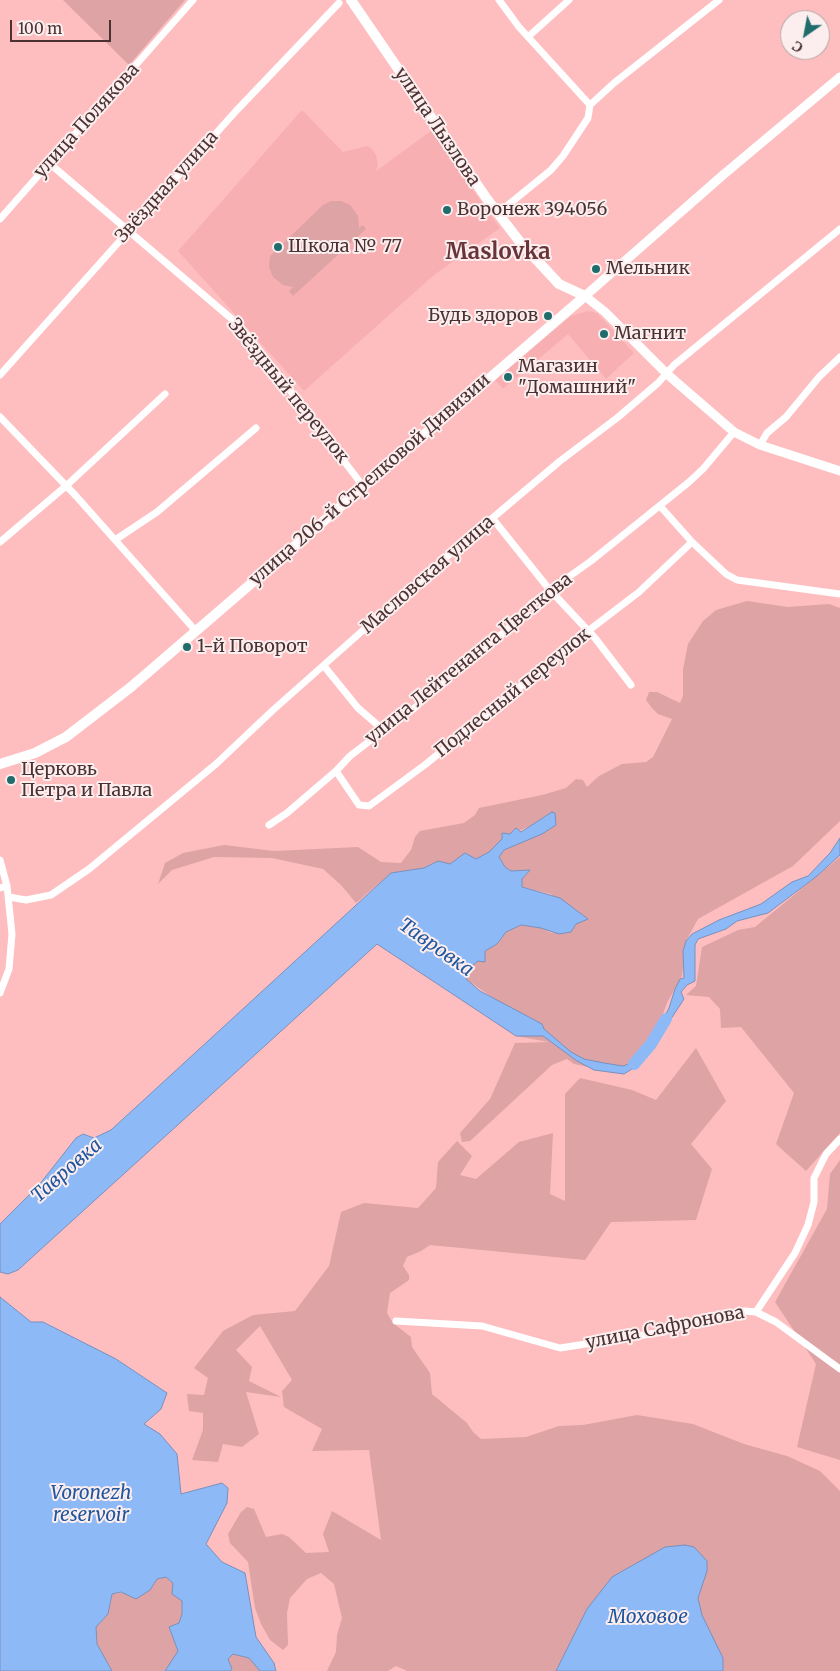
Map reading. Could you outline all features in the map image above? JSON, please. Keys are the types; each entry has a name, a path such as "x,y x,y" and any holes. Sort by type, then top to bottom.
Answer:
{"main road":[{"name":"улица Лызлова","path":"350,0 498,214 545,272 568,290 584,296"},
{"name":"улица 206-й Стрелковой Дивизии","path":"0,764 35,753 66,737 131,687 194,630 584,296"}],"street":[{"name":"улица Полякова","path":"0,219 193,0"},
{"path":"338,2 350,0"},
{"path":"499,0 519,27 530,36 590,105"},
{"path":"530,36 569,0"},
{"path":"498,214 551,170 563,156 588,118 590,105 614,83 718,0"},
{"name":"Звёздная улица","path":"0,375 236,111 338,2"},
{"name":"улица 206-й Стрелковой Дивизии","path":"584,296 723,175 840,77"},
{"name":"Звёздный переулок","path":"49,163 211,299 250,338 363,486"},
{"name":"Масловская улица","path":"9,897 26,900 51,894 68,885 216,764 272,711 431,570 560,461 617,418 674,365 840,229"},
{"name":"улица Лызлова","path":"584,296 605,312 666,374 734,432 760,445 840,471"},
{"path":"760,445 767,433 786,416 818,377 840,357"},
{"path":"0,542 66,486 165,394"},
{"path":"0,417 66,486 194,630"},
{"path":"115,540 157,512 256,428"},
{"name":"улица Лейтенанта Цветкова","path":"269,825 287,813 336,771 350,756 370,740 380,727 402,718 417,706 429,693 507,630 518,616 549,589 591,561 660,506 704,468 734,432"},
{"path":"660,506 692,542 726,574 737,580 840,594"},
{"path":"493,519 549,589 588,631 631,685"},
{"name":"Подлесный переулок","path":"336,771 359,805 369,806 426,764 588,631 639,592 692,542"},
{"path":"324,666 358,708 380,727"},
{"path":"0,860 4,887 9,897 12,927 10,960 0,994"},
{"path":"840,1139 826,1154 814,1178 814,1202 808,1225 795,1253 756,1312 776,1322 840,1369"},
{"name":"улица Сафронова","path":"396,1321 482,1326 560,1348 663,1332 704,1317 745,1311 756,1312"}],"shaded area":[{"path":"63,0 185,0 129,65"},
{"name":"Школа № 77","path":"302,110 343,152 367,146 372,149 376,155 378,165 376,171 431,131 500,228 434,275 304,391 178,251"},
{"path":"331,201 341,201 350,205 358,216 359,228 363,225 366,229 293,296 289,291 293,287 283,285 273,277 269,267 270,256 323,205"},
{"path":"588,311 597,313 634,353 606,379 568,334 503,389 495,380 571,316"},
{"path":"747,601 788,607 829,604 840,608 840,821 793,866 698,919 687,939 682,976 667,1003 656,1033 638,1058 623,1066 598,1069 574,1064 567,1059 552,1065 470,1141 462,1142 460,1133 490,1099 515,1043 549,1042 516,1036 547,1036 466,979 472,966 485,951 497,944 506,932 521,925 541,928 552,933 571,931 576,924 551,894 522,887 522,879 530,870 511,871 505,867 499,857 504,850 520,841 551,812 519,831 516,828 489,852 476,859 450,865 438,861 424,868 391,873 356,903 341,885 323,869 272,858 214,857 172,870 158,884 165,863 183,853 224,845 274,851 358,847 381,862 401,863 411,850 415,837 420,831 464,823 475,815 479,808 566,788 576,779 583,780 587,787 599,776 622,764 646,762 653,757 672,719 658,714 652,708 646,700 649,692 657,692 680,703 683,696 683,669 688,644 703,621 716,610"},
{"path":"840,857 840,1133 806,1171 776,1144 794,1093 741,1027 721,1028 720,1009 709,997 686,995 696,986 702,947 738,930 755,927"},
{"path":"696,1048 726,1101 691,1144 712,1169 696,1220 611,1222 585,1260 430,1245 407,1257 403,1266 409,1275 409,1280 390,1293 387,1313 393,1323 411,1337 412,1347 430,1373 432,1394 467,1423 481,1439 526,1437 559,1426 583,1425 637,1415 693,1424 744,1444 787,1456 820,1471 840,1491 840,1671 407,1671 396,1666 388,1671 327,1671 336,1652 337,1635 342,1618 334,1584 321,1573 307,1579 290,1598 287,1613 288,1645 283,1650 270,1640 261,1624 255,1608 248,1562 230,1543 228,1534 241,1512 247,1507 254,1509 266,1537 282,1534 289,1537 306,1553 329,1552 323,1534 332,1511 381,1540 369,1450 312,1451 322,1429 284,1407 282,1391 292,1380 260,1326 236,1350 252,1367 249,1381 281,1397 246,1392 259,1434 242,1447 223,1444 218,1462 192,1460 203,1430 203,1413 189,1411 187,1394 204,1395 208,1378 194,1368 223,1331 253,1315 295,1311 329,1266 341,1212 364,1203 418,1208 436,1188 438,1162 457,1141 472,1156 460,1175 476,1179 519,1142 553,1133 550,1194 565,1201 565,1094 580,1078 632,1090 656,1100"},
{"path":"840,1160 840,1460 797,1447 816,1364 775,1302 827,1209 830,1174"},
{"path":"166,1577 173,1583 182,1601 182,1614 174,1640 178,1651 171,1664 165,1671 112,1671 97,1644 96,1627 108,1614 112,1594 150,1590 157,1579"},
{"path":"233,1654 249,1658 260,1671 230,1671 232,1669 228,1659"}],"water":[{"path":"552,812 555,813 556,825 542,834 504,850 499,857 505,867 511,871 530,870 522,879 522,887 560,898 588,919 576,924 571,932 559,934 541,928 521,925 506,932 497,944 485,951 485,962 478,961 472,966 466,979 480,991 542,1024 544,1029 571,1052 584,1059 623,1066 639,1060 651,1044 669,1008 680,979 684,978 683,951 686,941 692,934 719,920 761,904 792,882 808,876 830,853 840,838 840,855 817,876 768,913 737,921 726,929 698,939 695,945 695,981 687,985 681,992 684,999 648,1054 640,1064 624,1074 594,1070 577,1061 543,1036 516,1036 377,944 18,1270 8,1274 0,1272 0,1224 39,1185 76,1138 83,1134 94,1138 111,1130 391,873 424,868 438,861 450,864 465,853 476,859 489,852 502,839 502,833 510,834 516,828 521,832"},
{"name":"Voronezh reservoir","path":"0,1297 31,1322 43,1322 116,1359 167,1393 161,1409 144,1424 160,1434 177,1454 181,1494 222,1483 228,1488 227,1503 206,1544 222,1562 245,1573 256,1637 274,1663 276,1671 260,1671 249,1658 233,1654 228,1659 232,1669 230,1671 165,1671 178,1651 169,1627 179,1623 182,1614 182,1601 172,1594 173,1583 166,1577 157,1579 150,1590 136,1599 121,1592 112,1594 108,1614 96,1627 97,1644 112,1671 0,1671"},
{"name":"Моховое","path":"685,1545 694,1547 707,1561 707,1571 698,1598 702,1615 723,1658 723,1671 556,1671 587,1609 612,1577 665,1547"}],"waterway":[{"name":"Тавровка","path":"634,1064 651,1044 666,1019"}],"place":[{"name":"Воронеж 394056","path":"447,210"},
{"name":"Школа № 77","path":"278,247"},
{"name":"Мельник","path":"596,269"},
{"name":"Будь здоров","path":"548,316"},
{"name":"Магнит","path":"604,334"},
{"name":"Магазин \"Домашний\"","path":"508,377"},
{"name":"1-й Поворот","path":"187,647"},
{"name":"Церковь Петра и Павла","path":"11,780"}],"district":[{"name":"Maslovka","path":"498,253"}]}
